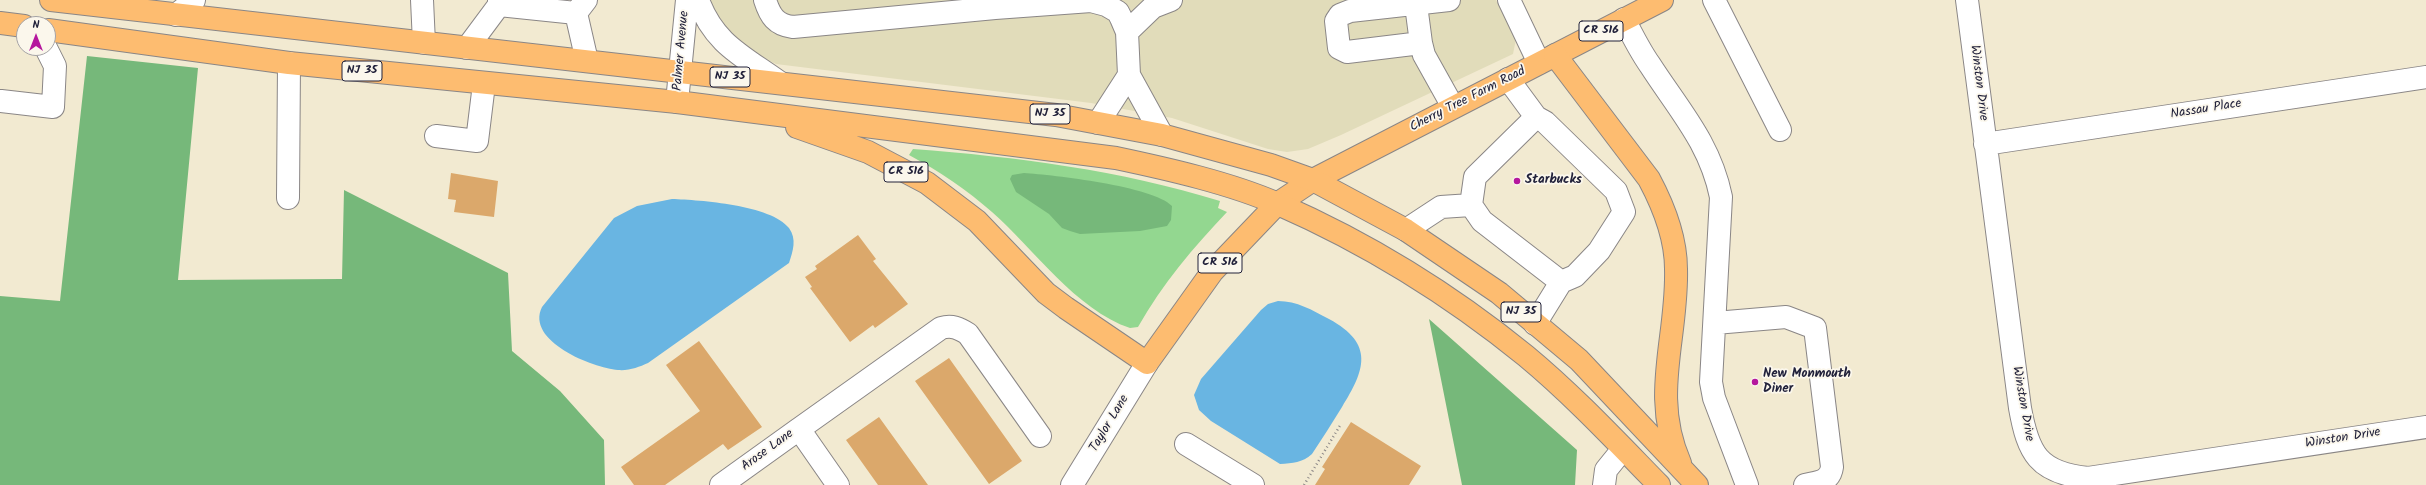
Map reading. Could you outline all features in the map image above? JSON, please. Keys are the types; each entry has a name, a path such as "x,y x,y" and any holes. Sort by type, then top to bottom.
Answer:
{"main road":[{"name":"NJ 35","path":"51,0 779,82 1056,115 1162,136 1271,165 1313,180 1406,230 1499,293 1579,360 1691,479"},
{"name":"Cherry Tree Farm Road","path":"1277,204 1313,180 1662,0"},
{"name":"NJ 35","path":"56,31 289,63 484,84 677,102 1116,158 1169,170 1277,204 1362,246 1413,275 1465,309 1527,357 1659,485"},
{"path":"1547,59 1649,179 1660,200 1670,225 1675,252 1676,275 1665,408 1668,430 1691,479"},
{"name":"CR 516","path":"750,112 868,152 927,183 977,221 1046,293 1147,363 1212,272 1277,204"}],"street":[{"path":"176,15 194,0"},
{"path":"422,0 424,43"},
{"name":"Palmer Avenue","path":"677,102 687,0"},
{"name":"Palmer Avenue","path":"698,0 706,20 716,35 779,82"},
{"path":"765,0 771,16 776,21 784,26 793,27 994,4 1083,1 1099,3 1118,12 1127,32 1129,75 1162,136"},
{"path":"1127,32 1153,7 1171,0"},
{"path":"1421,43 1347,52 1339,48 1336,21 1340,15 1350,10 1416,5 1449,0"},
{"path":"1509,0 1547,59"},
{"path":"1714,0 1780,130"},
{"name":"Winston Drive","path":"1967,0 2024,433 2030,447 2040,460 2056,472 2069,477 2088,478 2426,427"},
{"path":"467,48 499,3 581,7 587,61"},
{"path":"1416,5 1424,55 1453,107"},
{"path":"1624,19 1648,64 1703,142 1717,175 1721,197 1712,390 1747,485"},
{"path":"1,101 53,107 55,66 50,56"},
{"path":"288,198 289,63"},
{"path":"1098,123 1129,75"},
{"name":"Nassau Place","path":"1986,144 2426,77"},
{"path":"1508,79 1536,117 1545,122 1616,191 1624,212 1599,251 1575,276 1561,282 1535,324"},
{"path":"436,136 477,140 484,84"},
{"path":"1536,117 1475,177 1470,205 1482,221 1561,282"},
{"path":"1406,230 1441,207 1470,205"},
{"path":"1715,323 1786,317 1815,328 1832,467 1831,475 1826,480 1805,485"},
{"path":"799,429 941,328 948,326 956,327 968,334 1040,436"},
{"name":"Taylor Lane","path":"1072,485 1147,363"},
{"name":"Arose Lane","path":"721,485 799,429 838,485"},
{"path":"1186,444 1253,485"},
{"path":"1604,485 1606,470 1623,449"}],"path":[{"path":"1304,485 1342,424"}],"shaded area":[{"path":"710,0 1496,0 1516,39 1513,54 1341,135 1308,149 1287,152 1268,149 1172,118 1091,103 776,64 736,45 715,17"}],"green space":[{"path":"87,56 198,68 178,280 342,279 344,190 508,273 512,351 560,391 604,440 605,485 0,485 0,296 60,301"},
{"path":"913,149 991,156 1068,166 1106,173 1182,190 1220,201 1218,208 1227,212 1179,266 1138,327 1130,328 1110,319 1073,293 992,212 973,196 952,181 909,155"},
{"path":"1024,173 1079,179 1124,187 1145,193 1161,199 1172,206 1171,220 1167,226 1140,231 1080,234 1070,231 1062,228 1049,214 1016,192 1010,179 1012,175"},
{"path":"1429,319 1577,450 1575,485 1462,485"}],"water":[{"path":"672,199 734,205 767,214 780,220 789,228 793,236 793,250 789,263 648,363 637,367 626,370 618,370 593,364 578,358 552,341 543,331 539,319 542,307 614,218 637,206"},
{"path":"1278,301 1285,301 1317,312 1344,328 1354,338 1359,348 1361,358 1360,369 1350,394 1312,454 1301,461 1280,464 1211,421 1199,410 1194,395 1201,379 1261,310 1268,304"}],"building":[{"path":"451,173 498,181 494,217 454,212 456,200 448,199"},
{"path":"858,235 876,259 873,261 908,304 875,328 873,325 850,342 810,288 812,287 805,277 817,269 815,266"},
{"path":"699,341 762,427 728,450 723,444 665,485 634,485 621,467 700,411 666,365"},
{"path":"949,358 1022,461 989,484 915,381"},
{"path":"879,417 928,485 878,485 846,440"},
{"path":"1351,422 1421,466 1409,485 1315,485 1325,469 1322,467"}],"place":[{"name":"Starbucks","path":"1517,181"},
{"name":"New Monmouth Diner","path":"1755,382"}]}
